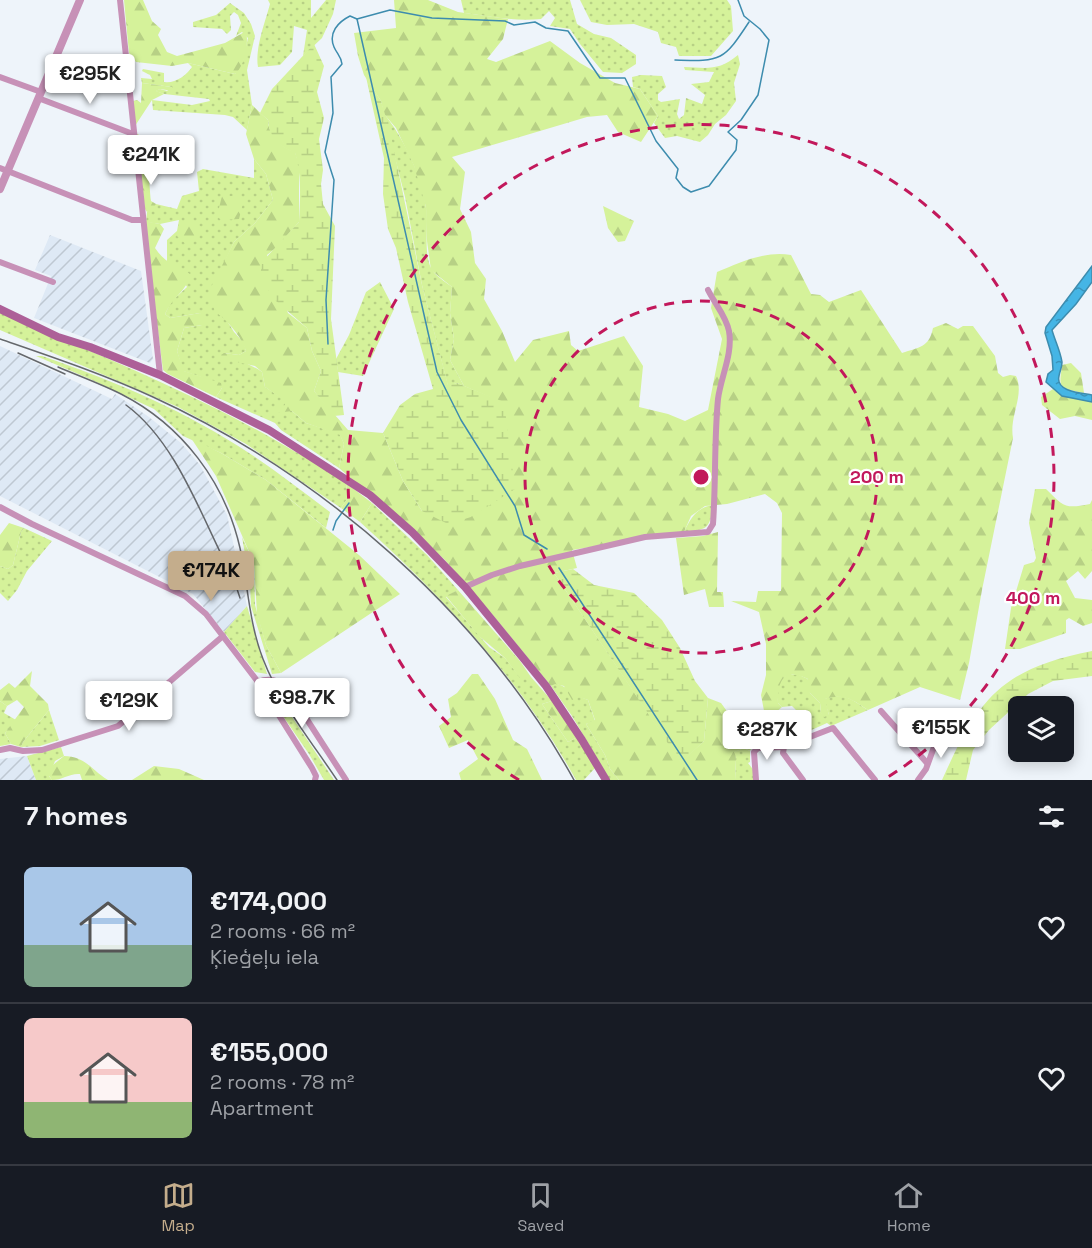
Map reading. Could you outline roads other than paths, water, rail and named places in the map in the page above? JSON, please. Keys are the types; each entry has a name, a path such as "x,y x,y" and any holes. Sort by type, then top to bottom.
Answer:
{"main road":[{"path":"0,309 58,337 90,347 160,375 268,430 370,495 412,532 465,587 546,686 606,780"}],"street":[{"path":"0,189 4,170 40,95 80,0"},
{"path":"120,0 160,375"},
{"path":"0,76 133,134"},
{"path":"4,170 132,220 143,220"},
{"path":"0,261 53,282"},
{"path":"465,587 520,566 645,537 708,532 713,524 715,502 715,448 719,396 729,351 729,331 723,314 715,305 708,290"},
{"path":"0,507 174,590 206,614 258,682 312,768 316,776 315,780"},
{"path":"0,750 10,748 23,751 42,750 118,726 223,636"},
{"path":"258,682 262,680 279,681 286,687 346,780"},
{"path":"881,711 927,763"},
{"path":"918,780 926,769 942,725"},
{"path":"756,780 754,752 759,748 784,747 833,728 875,780"},
{"path":"784,747 783,753 803,780"}],"water":[{"path":"1092,266 1092,282 1052,330 1062,362 1059,376 1061,385 1070,391 1092,395 1092,402 1062,396 1046,382 1048,374 1053,370 1052,356 1045,333 1046,327"}],"waterway":[{"path":"547,549 524,535 515,506 461,420 437,372 357,19 390,10 432,18 505,21 514,25 535,22 546,28 568,31 600,78 625,78 656,141 678,169 676,178 683,187 691,192 709,186 736,150 737,140 728,132 741,120 758,95 769,40 744,16 738,0"},
{"path":"328,344 326,300 334,180 325,152 333,113 331,77 342,64 332,37 335,28 342,21 350,16 357,19"},
{"path":"675,60 703,60 720,56 734,44 749,22"},
{"path":"333,530 336,521 349,503"},
{"path":"559,568 697,780"}],"railway":[{"path":"0,339 96,373 153,397 217,429 278,467 338,509 394,556 446,607 494,661 537,719 574,780"},
{"path":"18,353 65,374"},
{"path":"58,367 113,390 143,407 182,439 212,478 224,500 240,548 252,618 263,659 287,706 337,780"},
{"path":"126,405 143,420 172,456 234,580 240,598"}]}
